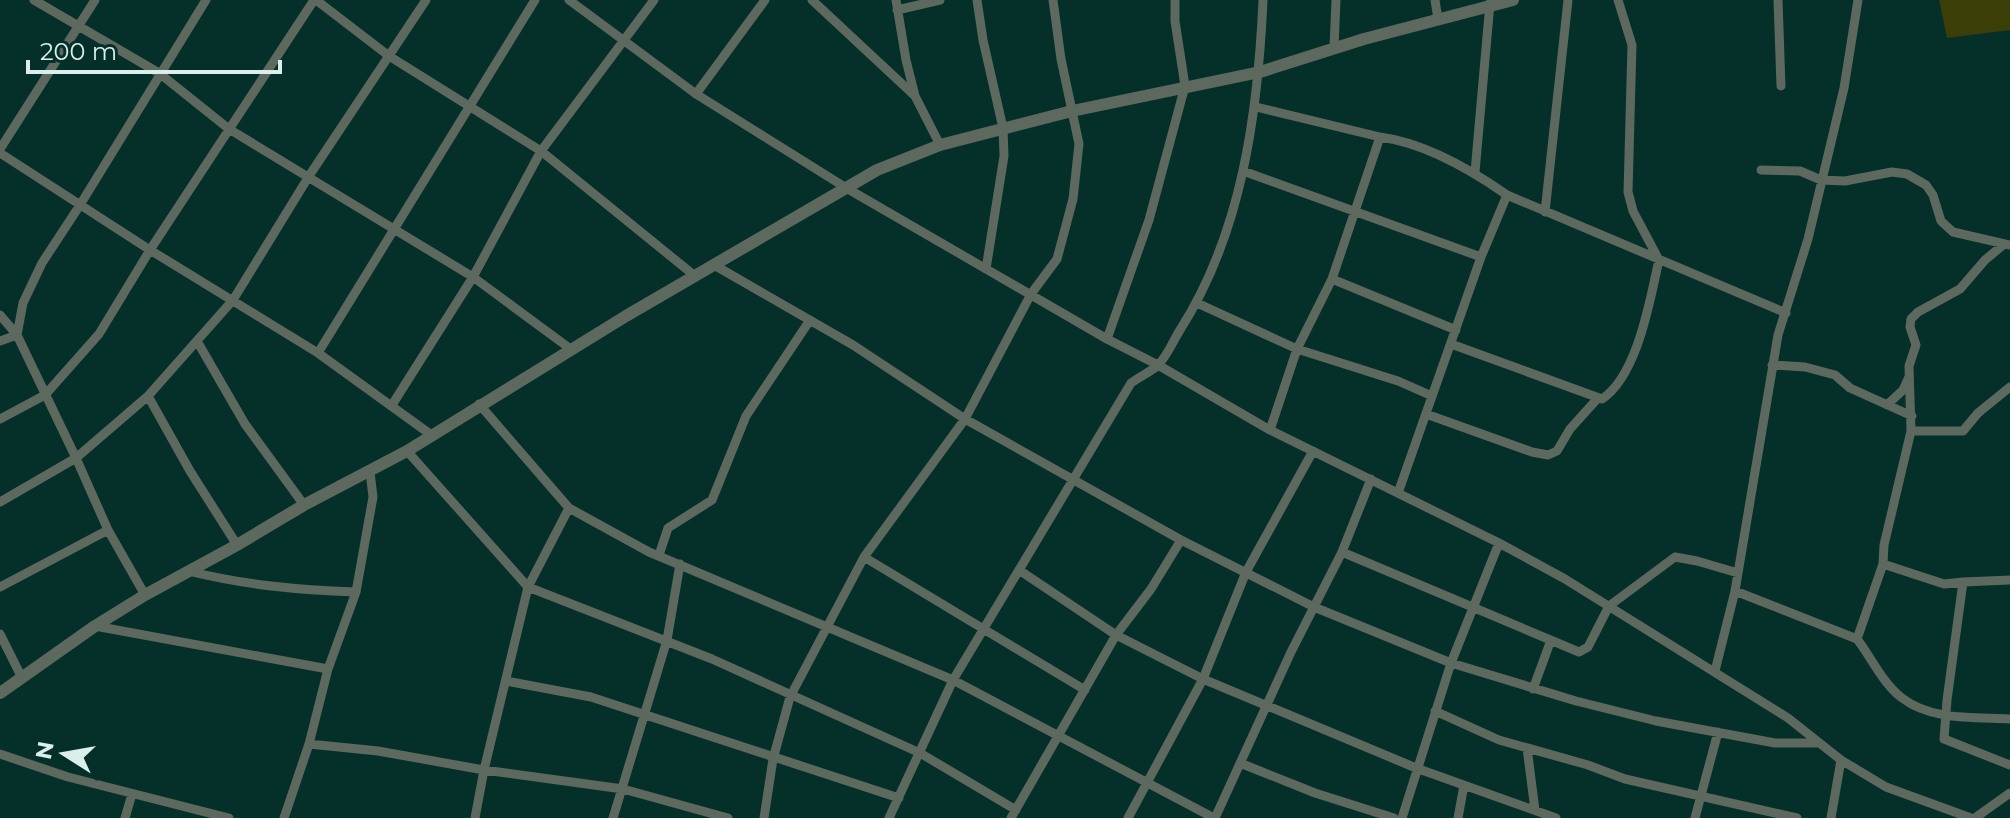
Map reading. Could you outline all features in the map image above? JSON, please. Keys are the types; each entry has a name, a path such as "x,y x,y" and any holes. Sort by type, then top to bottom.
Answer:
{"street":[{"path":"34,0 159,73 229,129 473,277 572,350"},
{"path":"95,0 0,151 150,250 318,353 430,434"},
{"path":"17,335 23,303 42,263 206,0"},
{"path":"0,419 45,395 99,334 150,250 315,0 389,56 541,151 695,276"},
{"path":"0,502 76,458 148,396 233,300 309,176 426,0"},
{"path":"318,353 535,0"},
{"path":"569,0 696,94 848,189 1270,430 1499,543 1609,606 1788,718 1841,760 1886,787 1973,818 2010,793"},
{"path":"392,405 473,277 541,151 654,0"},
{"path":"696,94 765,0"},
{"path":"812,0 915,96"},
{"path":"940,0 897,5 915,96 940,145"},
{"path":"977,0 1003,128 1004,156 986,269"},
{"path":"764,818 773,759 790,697 864,557 965,419 1031,294 1057,259 1073,199 1079,144 1061,59 1053,0"},
{"path":"1107,339 1149,220 1185,86 1175,21 1175,0"},
{"path":"889,818 953,680 1131,383 1158,365 1197,303 1226,231 1243,171 1256,107 1263,0"},
{"path":"1334,48 1336,0"},
{"path":"1435,0 1438,19"},
{"path":"0,693 145,595 407,451 479,404 877,170 940,145 1003,128 1260,72 1490,3 1513,0"},
{"path":"1545,212 1568,0"},
{"path":"1426,414 1548,455 1557,451 1570,429 1598,398 1610,393 1637,346 1659,260 1633,211 1628,192 1632,45 1618,0"},
{"path":"1778,0 1781,86"},
{"path":"1715,671 1735,591 1778,335 1844,88 1858,0"},
{"path":"1475,172 1490,3"},
{"path":"1256,107 1400,140 1475,172 1507,195 1786,313"},
{"path":"1270,430 1297,349 1332,279 1380,137"},
{"path":"1761,170 1800,171 1821,180 1845,181 1892,172 1907,174 1926,185 1945,227 1967,237 2007,245"},
{"path":"1243,171 1481,257"},
{"path":"1398,493 1481,257 1507,195"},
{"path":"1887,405 1903,390 1909,375 1916,345 1910,327 1911,319 1960,289 1985,260 2007,245"},
{"path":"714,265 810,320 965,419 1181,540 1314,607 1451,663 1533,689 1656,721 1775,743 1819,743"},
{"path":"1332,279 1456,330"},
{"path":"1197,303 1297,349 1398,381 1432,396"},
{"path":"0,315 17,335 108,530 145,595"},
{"path":"659,555 668,528 712,500 746,416 810,320"},
{"path":"0,341 17,335"},
{"path":"197,341 245,424 304,505"},
{"path":"1451,344 1598,398"},
{"path":"1772,365 1825,372 1841,378 1850,388 1912,416"},
{"path":"1857,639 1883,564 1884,545 1911,431 1909,375"},
{"path":"1911,431 1963,431 1978,413 2010,387"},
{"path":"148,396 190,471 237,545"},
{"path":"479,404 569,508 659,555 953,680 1214,818 1342,552 1371,479"},
{"path":"407,451 528,587 667,640 920,753 1014,814 1116,635 1151,589 1181,540"},
{"path":"1128,818 1203,679 1246,572 1313,451"},
{"path":"284,818 309,744 328,669 356,592 373,497 370,472"},
{"path":"475,818 528,587 569,508"},
{"path":"0,587 108,530"},
{"path":"1402,818 1451,663 1499,543"},
{"path":"1342,552 1574,650 1584,650 1609,606 1675,557 1738,573"},
{"path":"864,557 1085,690"},
{"path":"613,818 667,640 680,564"},
{"path":"1883,564 1944,584 2010,580"},
{"path":"1019,570 1116,635 1203,679 1416,768 1556,818"},
{"path":"188,571 241,584 356,592"},
{"path":"1963,582 1944,739 2010,765"},
{"path":"1735,591 1857,639 1903,699 1946,716 2010,719"},
{"path":"95,626 328,669"},
{"path":"0,634 22,678"},
{"path":"1533,689 1551,640"},
{"path":"506,681 591,697 899,798"},
{"path":"1435,711 1499,740 1588,765 1625,779 1797,818"},
{"path":"1695,818 1718,732"},
{"path":"309,744 378,751 484,770 623,789 728,818"},
{"path":"1527,748 1535,810"},
{"path":"0,754 68,777 202,814 229,818"},
{"path":"1831,818 1841,760"},
{"path":"1240,763 1315,793 1394,818"},
{"path":"1458,818 1464,785"},
{"path":"125,818 132,794"}],"shaded area":[{"path":"1939,0 2010,0 2010,30 1947,38"}]}
